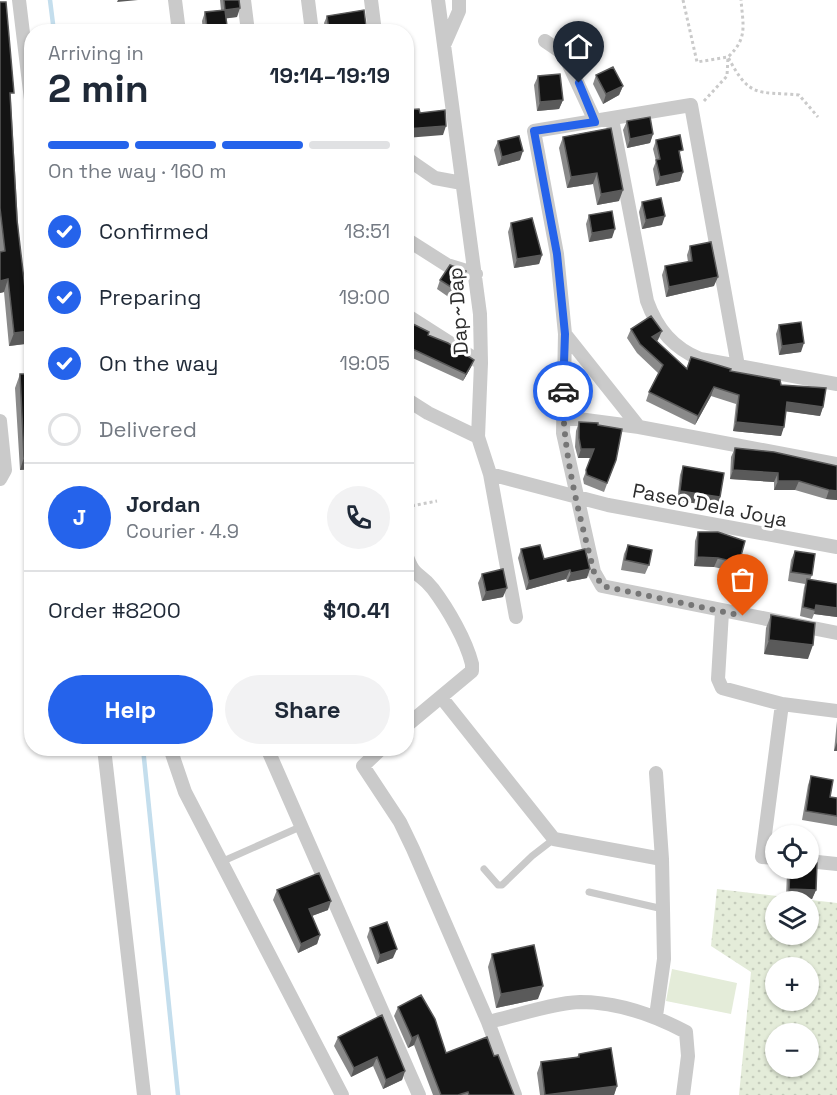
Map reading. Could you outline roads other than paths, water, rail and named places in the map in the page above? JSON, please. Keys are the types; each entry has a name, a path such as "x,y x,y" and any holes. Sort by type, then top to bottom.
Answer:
{"street":[{"path":"19,0 24,42"},
{"path":"175,0 177,24"},
{"path":"244,0 247,24"},
{"path":"308,0 311,24"},
{"path":"371,0 374,24"},
{"name":"Dap~Dap","path":"438,0 446,43 462,183 476,274 481,363 478,437 481,455 490,474 516,617"},
{"path":"446,43 459,11 459,0"},
{"path":"545,41 564,54 595,122"},
{"path":"738,366 691,105 534,131 557,254 565,334 563,433 594,572 602,586 722,612 837,633"},
{"path":"612,119 647,302 656,324 682,352 700,359 837,384"},
{"path":"414,164 435,178 462,183"},
{"path":"414,244 447,265 476,274"},
{"path":"414,320 481,363"},
{"path":"565,334 639,427"},
{"path":"414,404 478,437"},
{"path":"563,417 639,427 837,464"},
{"path":"0,421 5,470 0,479"},
{"name":"Paseo Dela Joya","path":"490,474 577,498 837,547"},
{"path":"414,573 424,578 442,603 472,664 472,671 414,719"},
{"path":"722,612 718,679 722,688 782,704 837,711"},
{"path":"441,697 554,839 662,859"},
{"path":"766,825 782,704"},
{"path":"106,756 144,1095"},
{"path":"173,756 185,792 342,1095"},
{"path":"270,756 419,1095"},
{"path":"374,756 363,766 405,831 488,1022 516,1095"},
{"path":"656,773 662,859 664,959 656,1016"},
{"path":"765,834 762,857 765,857"},
{"path":"819,862 837,864"},
{"path":"488,1022 577,1002 597,1003 656,1016 686,1032 688,1056 683,1095"}],"lane":[{"path":"221,862 300,827"},
{"path":"484,869 498,885 502,885 532,856 554,839"},
{"path":"589,892 663,909"}],"waterway":[{"path":"50,0 53,24"},
{"path":"144,756 178,1095"}]}
